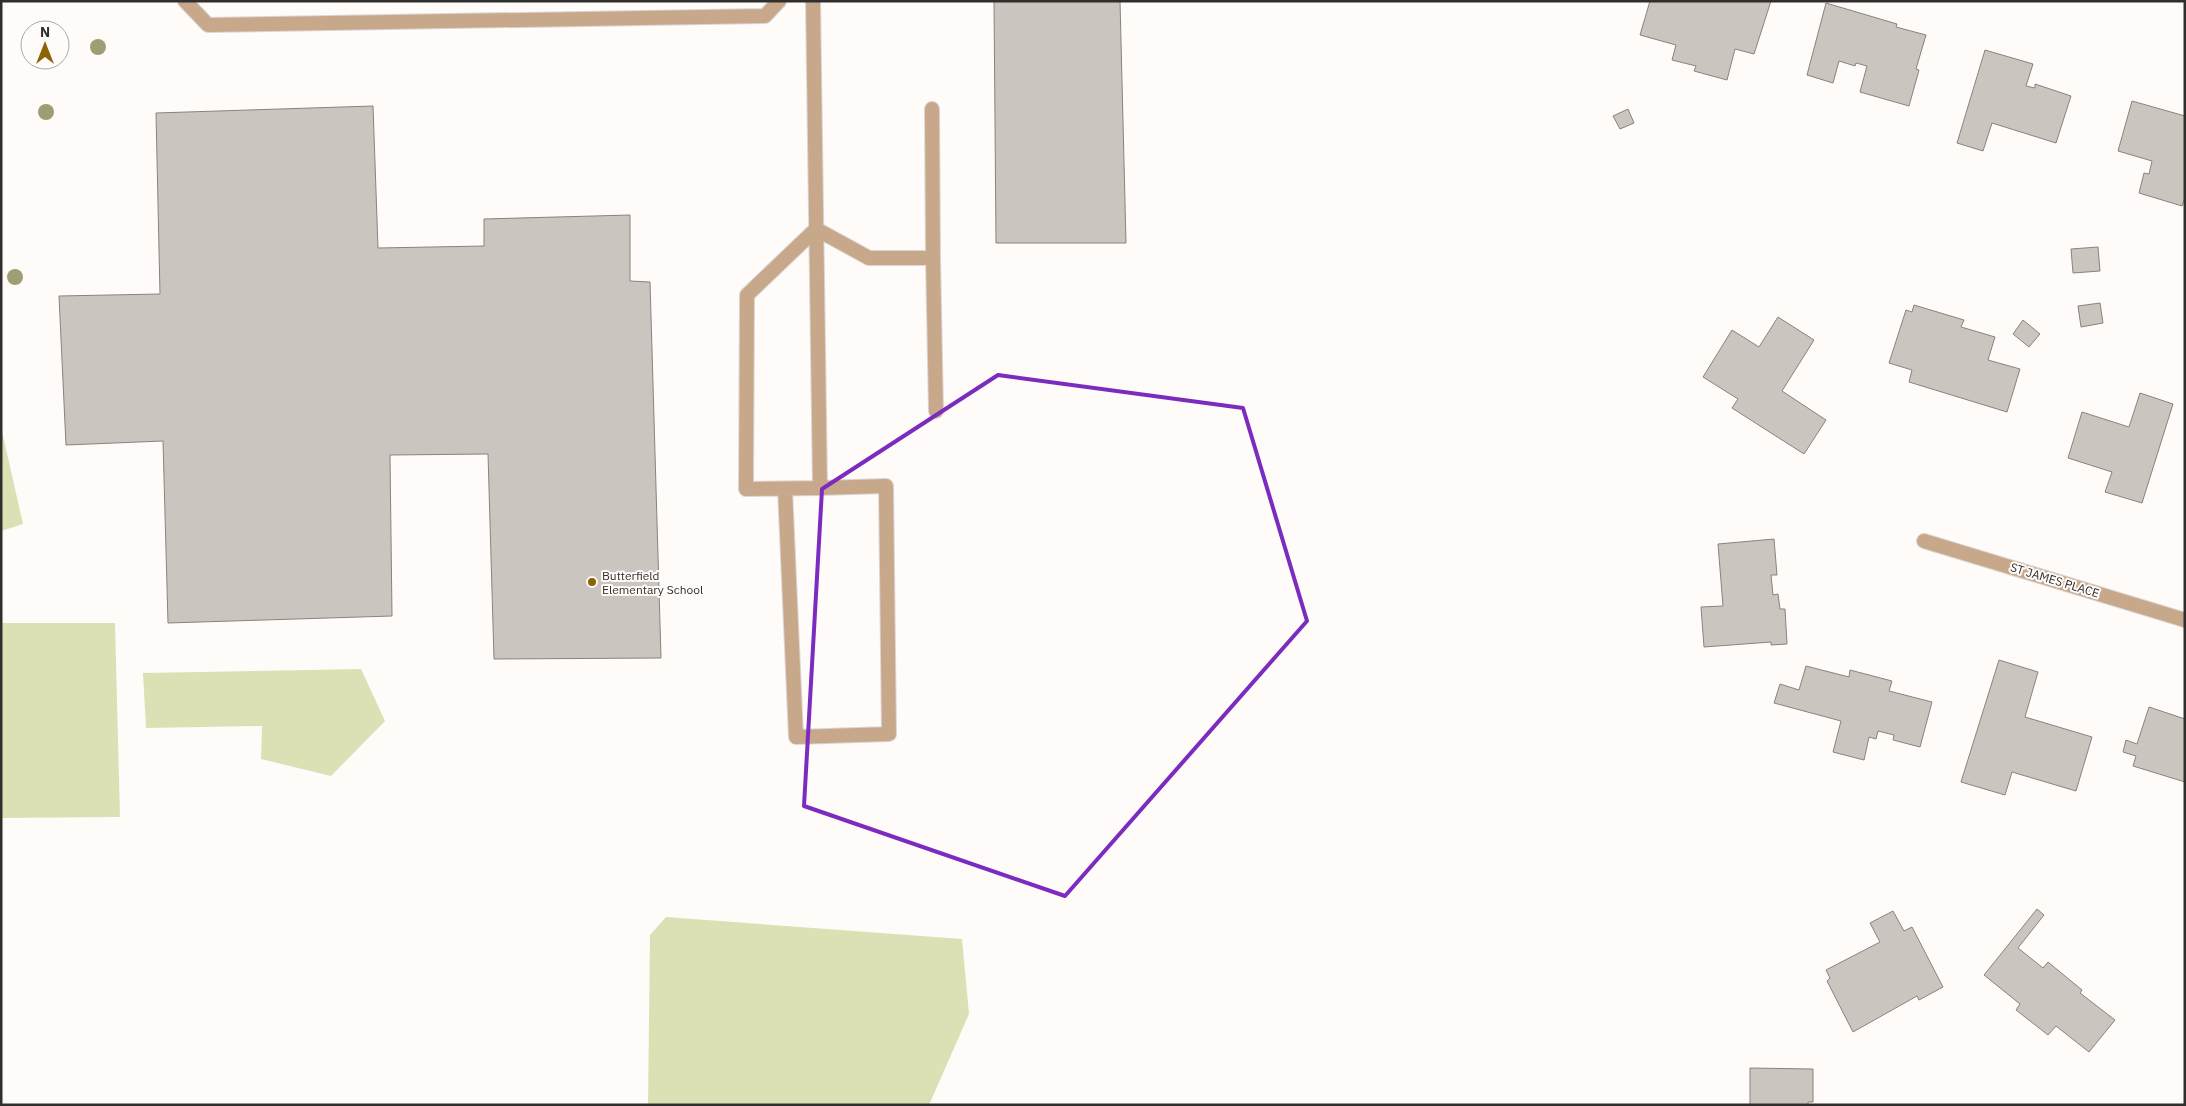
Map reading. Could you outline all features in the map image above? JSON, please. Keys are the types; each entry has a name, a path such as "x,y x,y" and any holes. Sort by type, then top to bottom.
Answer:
{"street":[{"path":"185,1 208,25 765,16 779,1"},
{"path":"813,1 820,488"},
{"path":"932,109 936,411"},
{"path":"816,229 869,258 933,258"},
{"path":"785,489 796,737 889,734 886,486 746,489 746,295 816,229"},
{"name":"ST JAMES PLACE","path":"1924,541 2185,620"}],"highlighted area":[{"path":"998,375 1243,408 1307,621 1065,896 804,806 822,489"}],"green space":[{"path":"1,427 23,524 1,531"},
{"path":"1,623 115,623 120,817 1,818"},
{"path":"361,669 385,721 331,776 261,759 262,726 146,728 143,673"},
{"path":"666,917 962,939 969,1014 929,1105 648,1105 650,935"}],"building":[{"path":"994,1 1120,1 1126,243 996,243"},
{"path":"1650,1 1771,1 1754,54 1735,49 1727,80 1694,71 1696,66 1672,60 1676,45 1640,35"},
{"path":"1826,3 1897,24 1896,27 1926,35 1916,69 1919,70 1909,106 1860,92 1867,66 1856,63 1855,66 1839,61 1833,83 1807,75"},
{"path":"1985,50 2033,64 2026,86 2035,88 2035,84 2071,96 2056,143 1992,123 1983,151 1957,143"},
{"path":"2132,101 2185,116 2185,197 2182,206 2139,193 2144,173 2149,174 2152,161 2118,151"},
{"path":"373,106 378,248 484,246 484,219 630,215 630,281 650,282 661,658 494,659 488,454 390,455 392,616 168,623 163,441 66,445 59,296 160,294 156,113"},
{"path":"1628,109 1634,123 1620,129 1613,116"},
{"path":"2098,247 2100,271 2073,273 2071,249"},
{"path":"2100,303 2103,323 2081,327 2078,306"},
{"path":"1914,305 1964,320 1961,327 1995,337 1988,360 2020,369 2007,412 1909,382 1912,370 1889,363 1906,310 1912,312"},
{"path":"1778,317 1814,340 1782,391 1826,420 1804,454 1732,408 1738,399 1703,377 1732,330 1759,347"},
{"path":"2023,320 2040,334 2029,347 2013,334"},
{"path":"2140,393 2173,404 2142,503 2105,492 2112,472 2068,458 2082,412 2129,427"},
{"path":"1774,539 1777,575 1771,575 1773,595 1778,594 1780,609 1785,609 1787,644 1771,645 1771,642 1704,647 1701,607 1723,606 1718,544"},
{"path":"1999,660 2038,672 2025,717 2092,737 2076,791 2012,772 2005,795 1961,782"},
{"path":"1806,666 1849,677 1850,670 1892,681 1889,691 1932,702 1920,747 1893,740 1894,735 1878,731 1876,739 1869,737 1864,760 1833,752 1841,721 1774,703 1780,684 1799,690"},
{"path":"2149,707 2185,719 2185,782 2133,766 2136,756 2123,752 2126,740 2137,744"},
{"path":"2037,909 2044,915 2018,948 2043,968 2048,962 2082,990 2080,993 2115,1020 2089,1052 2056,1026 2048,1035 2016,1010 2020,1004 1984,975"},
{"path":"1893,911 1904,931 1912,927 1943,987 1919,1000 1917,996 1853,1032 1827,981 1830,978 1826,970 1880,942 1870,923"},
{"path":"1750,1068 1813,1069 1813,1102 1808,1102 1808,1105 1750,1105"}],"place":[{"name":"Butterfield Elementary School","path":"592,582"}]}
